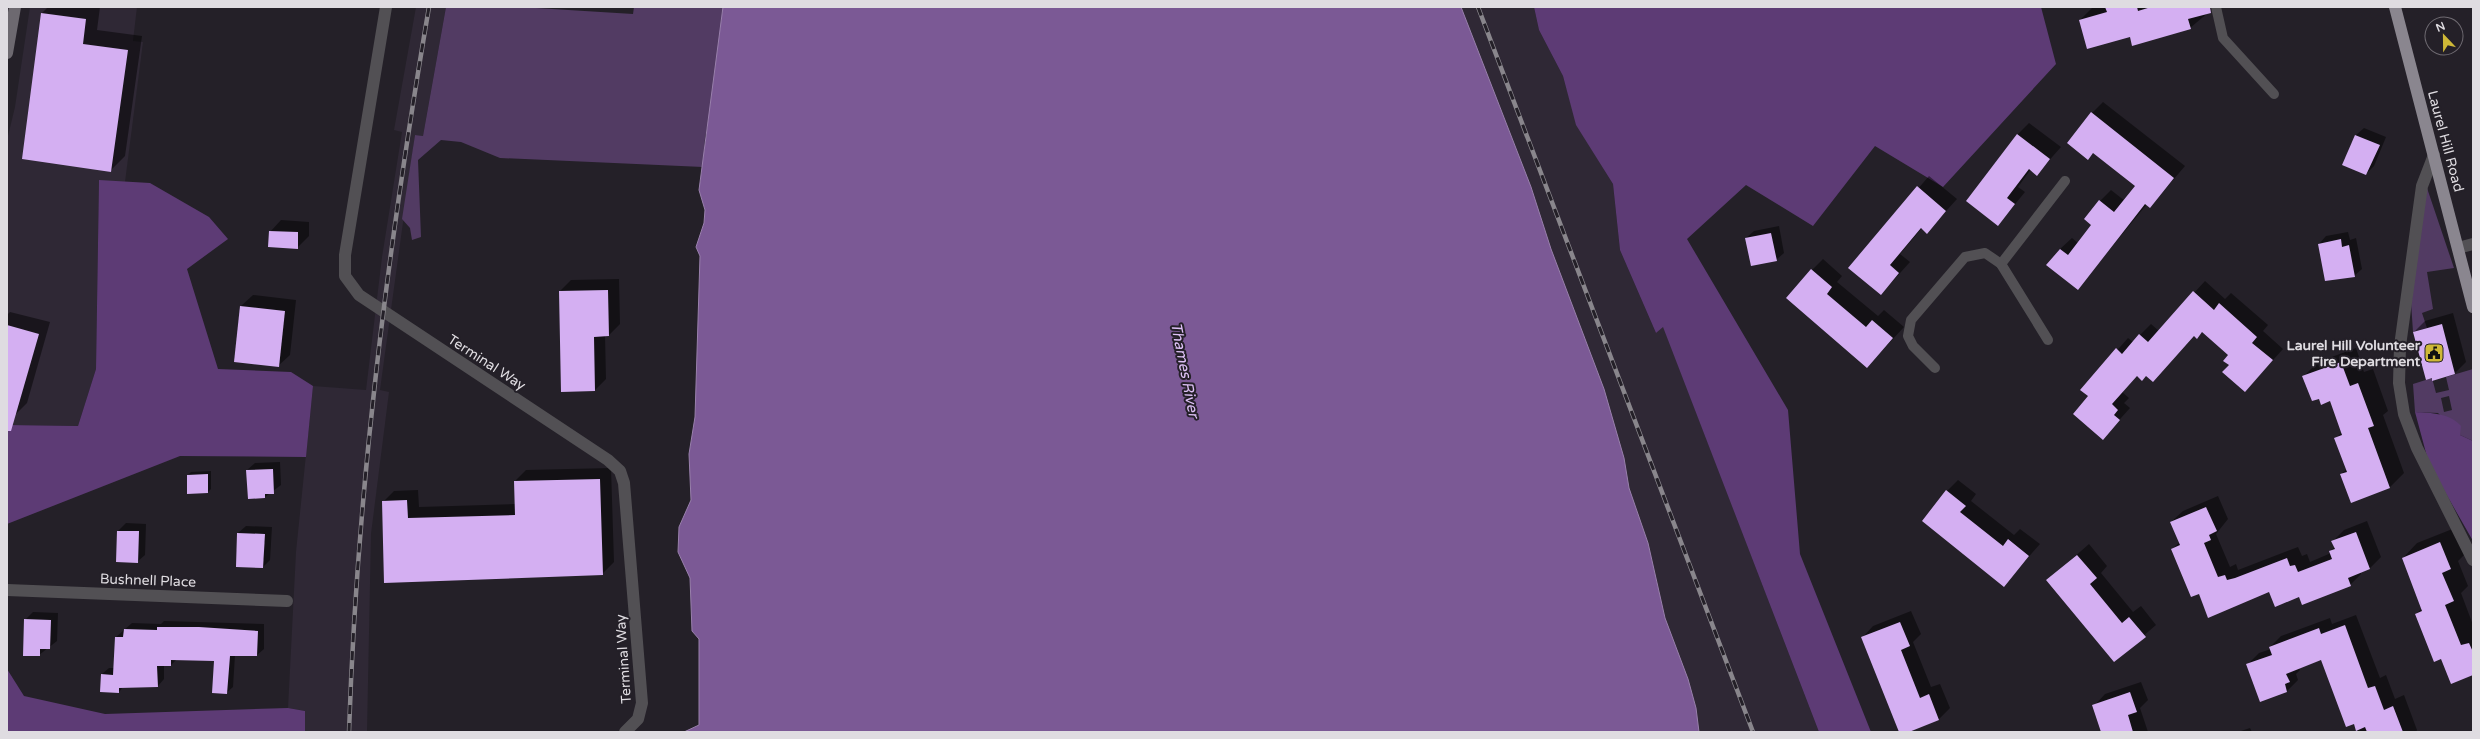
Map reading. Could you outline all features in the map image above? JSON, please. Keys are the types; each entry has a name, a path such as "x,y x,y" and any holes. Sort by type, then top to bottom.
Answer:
{"highway":[{"name":"Laurel Hill Road","path":"2395,7 2473,307"}],"main road":[{"path":"7,53 15,7"}],"street":[{"name":"Terminal Way","path":"386,7 344,255 345,276 359,295 608,460 620,471 624,483 642,703 638,719 625,732"},
{"path":"2434,155 2422,186 2399,354 2398,383 2404,414 2417,448 2473,560"},
{"path":"2458,248 2473,244"},
{"name":"Bushnell Place","path":"7,590 287,601"}],"lane":[{"path":"2216,7 2223,38 2274,94"},
{"path":"2001,264 2065,180"},
{"path":"1935,368 1913,346 1908,336 1910,320 1965,257 1985,253 2001,264 2048,340"}],"shaded area":[{"path":"30,7 137,7 133,41 143,42 125,182 99,181 96,369 78,426 7,425 7,140 15,107"},
{"path":"416,7 446,7 423,136 415,135 380,390 389,392 371,534 367,732 305,732 305,711 288,708 296,552 313,386 366,390 382,257 402,132 394,130"},
{"path":"446,7 520,7 633,14 634,7 723,7 711,108 705,138 703,167 500,158 461,142 441,140 418,160 421,237 412,240 410,228 402,219 415,135 423,136"},
{"path":"1461,7 1534,7 1539,30 1563,76 1577,125 1613,184 1620,250 1656,333 1663,326 1819,732 1699,732 1696,708 1665,618 1648,543 1629,488 1604,389 1551,249 1531,187"},
{"path":"1534,7 2041,7 2056,64 1943,187 1875,146 1813,226 1746,185 1687,239 1788,410 1800,554 1871,732 1819,732 1663,327 1656,333 1620,250 1613,184 1576,125 1563,76 1539,30"},
{"path":"99,180 150,183 209,217 228,239 187,269 218,369 291,372 313,386 306,457 180,456 7,524 7,425 78,426 96,369"},
{"path":"2427,188 2454,268 2427,272 2433,309 2422,313 2427,328 2413,332 2411,302"},
{"path":"2473,369 2473,441 2460,435 2438,413 2415,412 2413,384 2432,378 2436,393 2449,390 2446,377","holes":["2449,396 2452,410 2444,412 2441,398"]},
{"path":"2415,412 2440,414 2451,418 2461,426 2460,435 2473,441 2473,541 2429,464"},
{"path":"7,669 24,696 105,714 288,708 305,711 305,732 7,732"}],"water":[{"name":"Thames River","path":"723,7 1461,7 1531,187 1551,249 1604,389 1624,458 1629,488 1648,543 1665,618 1688,679 1696,708 1699,732 684,732 699,725 699,639 692,631 690,578 678,552 679,527 691,500 689,454 695,417 700,256 696,247 704,223 705,210 699,190"}],"building":[{"path":"2105,7 2137,7 2138,11 2151,7 2210,7 2211,13 2188,19 2191,29 2132,46 2130,37 2087,49 2079,20 2107,12"},
{"path":"41,13 86,19 83,44 128,50 111,172 22,159"},
{"path":"2091,112 2174,178 2150,208 2145,204 2078,290 2046,265 2060,249 2068,255 2091,225 2084,219 2099,200 2114,212 2135,186 2093,153 2088,160 2067,143"},
{"path":"2017,134 2050,159 2037,176 2029,169 2007,198 2015,204 1998,226 1966,201"},
{"path":"2355,135 2380,145 2366,175 2342,165"},
{"path":"1917,186 1946,211 1927,234 1921,228 1890,265 1899,273 1881,295 1848,268"},
{"path":"269,231 298,232 298,249 268,247"},
{"path":"1771,233 1777,261 1751,266 1745,238"},
{"path":"2341,239 2342,247 2349,245 2355,277 2325,281 2318,244"},
{"path":"1811,269 1832,287 1827,294 1866,327 1872,320 1893,338 1867,368 1786,298"},
{"path":"608,290 609,336 594,337 595,391 561,392 559,291"},
{"path":"2193,291 2214,310 2219,303 2257,337 2252,343 2273,360 2245,392 2222,372 2229,365 2223,361 2228,355 2202,332 2197,339 2194,336 2153,382 2146,376 2142,381 2137,376 2112,404 2118,410 2114,415 2120,420 2103,440 2073,414 2088,396 2080,390 2116,348 2122,354 2139,334 2148,342"},
{"path":"240,306 285,311 279,367 234,362"},
{"name":"Laurel Hill Volunteer Fire Department","path":"2442,324 2455,374 2432,381 2432,378 2426,380 2413,332"},
{"path":"7,325 39,334 11,431 7,431"},
{"path":"2341,362 2350,386 2358,383 2374,426 2368,428 2390,488 2351,503 2340,474 2347,472 2334,438 2342,435 2330,401 2321,405 2319,399 2312,401 2302,376"},
{"path":"273,469 274,494 265,494 265,498 248,499 246,470"},
{"path":"208,474 208,493 187,494 187,475"},
{"path":"600,479 603,575 384,583 382,501 407,500 408,518 515,515 514,481"},
{"path":"1946,490 1966,506 1960,512 2003,546 2008,539 2029,556 2004,587 1922,521"},
{"path":"2206,507 2217,531 2209,535 2211,540 2204,543 2218,577 2225,575 2227,580 2235,578 2287,558 2290,566 2295,565 2298,572 2332,559 2329,551 2335,549 2331,541 2356,532 2370,569 2348,578 2351,586 2302,605 2299,597 2275,607 2269,592 2208,618 2199,594 2191,597 2171,549 2180,545 2170,522"},
{"path":"117,531 139,531 138,563 116,562"},
{"path":"237,533 265,534 263,568 236,567"},
{"path":"2440,542 2451,569 2442,573 2454,601 2445,605 2461,645 2469,643 2473,652 2473,675 2451,684 2441,659 2434,662 2415,614 2422,611 2402,558"},
{"path":"2077,555 2097,578 2090,584 2122,623 2129,617 2146,637 2114,662 2046,580"},
{"path":"24,619 51,620 50,649 40,649 40,656 23,656"},
{"path":"1900,622 1910,646 1901,650 1920,698 1929,694 1939,720 1909,732 1899,732 1861,637"},
{"path":"2345,625 2368,688 2375,686 2384,710 2393,706 2403,732 2367,732 2365,727 2356,731 2354,724 2346,727 2321,660 2286,674 2290,682 2285,684 2287,692 2260,702 2246,664 2272,655 2269,647 2319,628 2321,634"},
{"path":"157,627 199,627 258,631 257,656 230,656 227,694 212,693 214,661 171,660 171,666 157,666 158,687 119,688 119,693 100,692 101,674 113,675 115,637 123,637 124,629 157,630"},
{"path":"2130,692 2137,712 2128,715 2133,732 2101,732 2092,705"}],"railway":[{"path":"349,732 359,550 377,368 400,187 429,7"},
{"path":"1478,7 1753,732"}],"place":[{"name":"Laurel Hill Volunteer Fire Department","path":"2434,353"}]}
